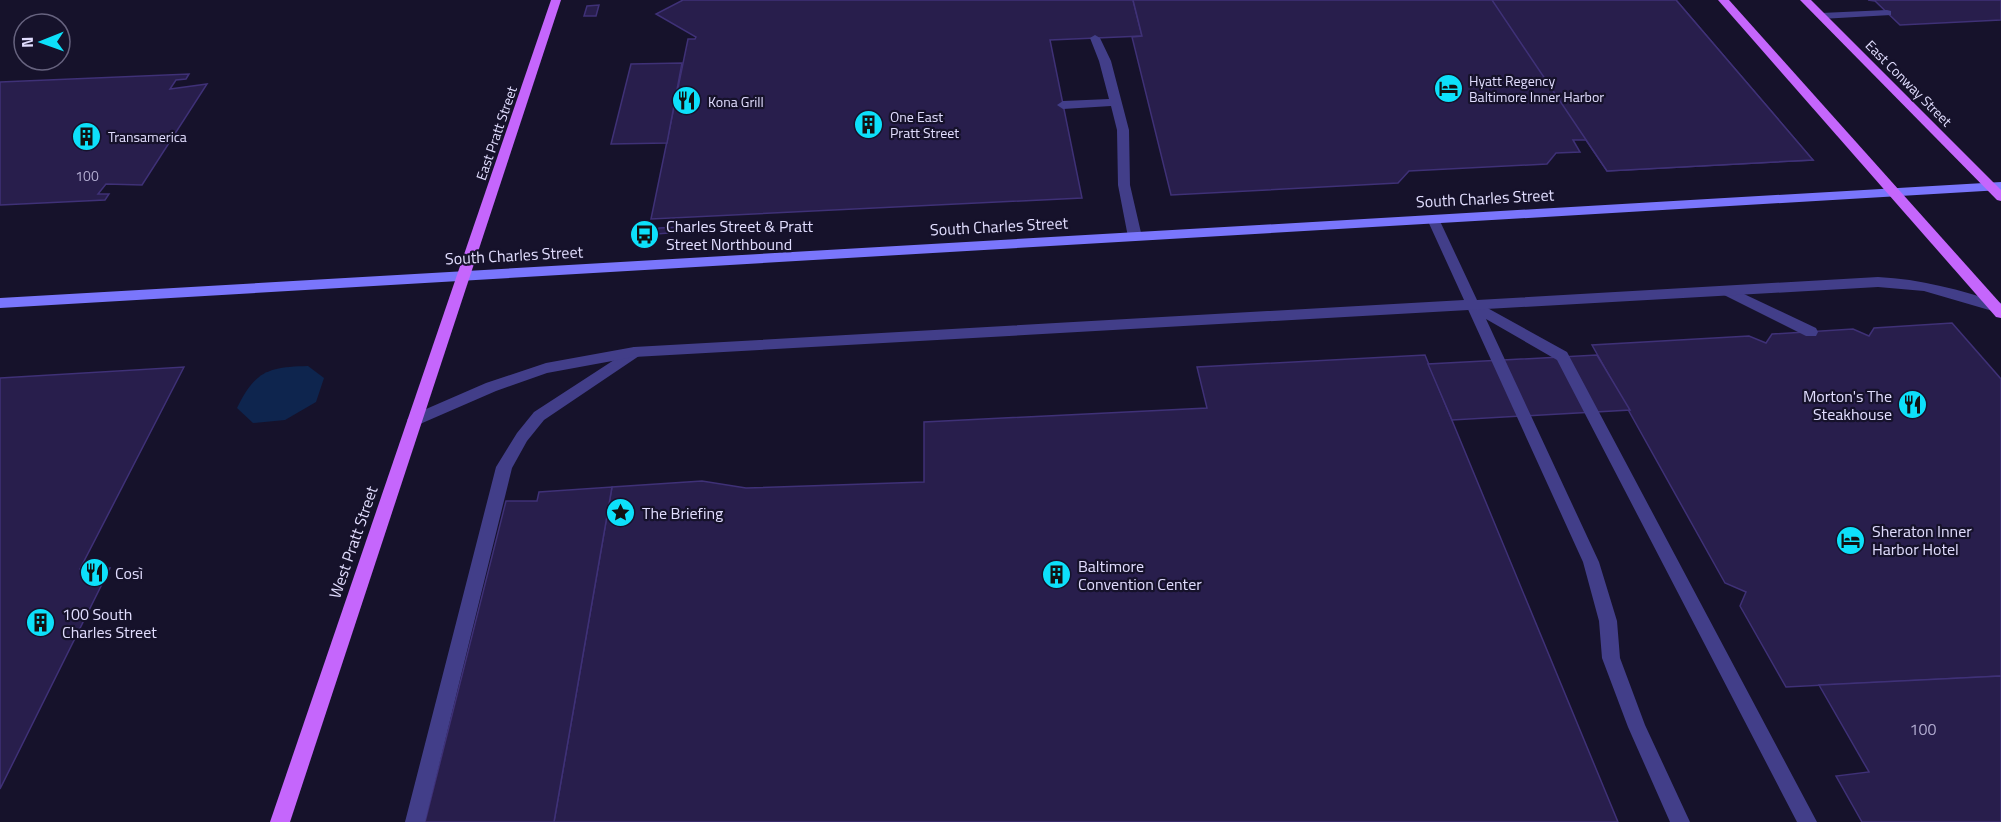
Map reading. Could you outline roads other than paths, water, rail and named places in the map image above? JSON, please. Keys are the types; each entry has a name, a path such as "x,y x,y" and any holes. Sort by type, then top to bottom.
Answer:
{"main road":[{"name":"East Pratt Street","path":"464,275 556,0"},
{"path":"1723,0 1998,310"},
{"name":"East Conway Street","path":"1805,0 1996,186 2001,197"},
{"name":"South Charles Street","path":"0,303 1996,186"},
{"name":"West Pratt Street","path":"279,822 464,275"}],"street":[{"path":"1821,16 1887,13"},
{"path":"1095,38 1105,61 1123,130 1124,185 1135,237"},
{"path":"1063,105 1116,102"},
{"path":"1433,219 1591,562 1608,621 1611,658 1637,727 1680,822"},
{"path":"416,420 491,387 546,368 634,352 1878,282 1912,283 1950,292 1998,310"},
{"path":"1727,291 1811,332"},
{"path":"1473,306 1562,356 1807,822"},
{"path":"416,822 504,467 522,437 539,416 634,352"}],"water":[{"path":"308,366 324,378 316,402 285,420 253,423 237,408 250,386 264,374 283,368"}],"place":[{"name":"Hyatt Regency Baltimore Inner Harbor","path":"1448,88"},
{"name":"Kona Grill","path":"687,101"},
{"name":"One East Pratt Street","path":"869,124"},
{"name":"Transamerica","path":"87,136"},
{"name":"Charles Street & Pratt Street Northbound","path":"645,235"},
{"name":"Morton's The Steakhouse","path":"1913,405"},
{"name":"The Briefing","path":"621,513"},
{"name":"Sheraton Inner Harbor Hotel","path":"1851,540"},
{"name":"Così","path":"94,573"},
{"name":"Baltimore Convention Center","path":"1057,575"},
{"name":"100 South Charles Street","path":"41,623"}]}
